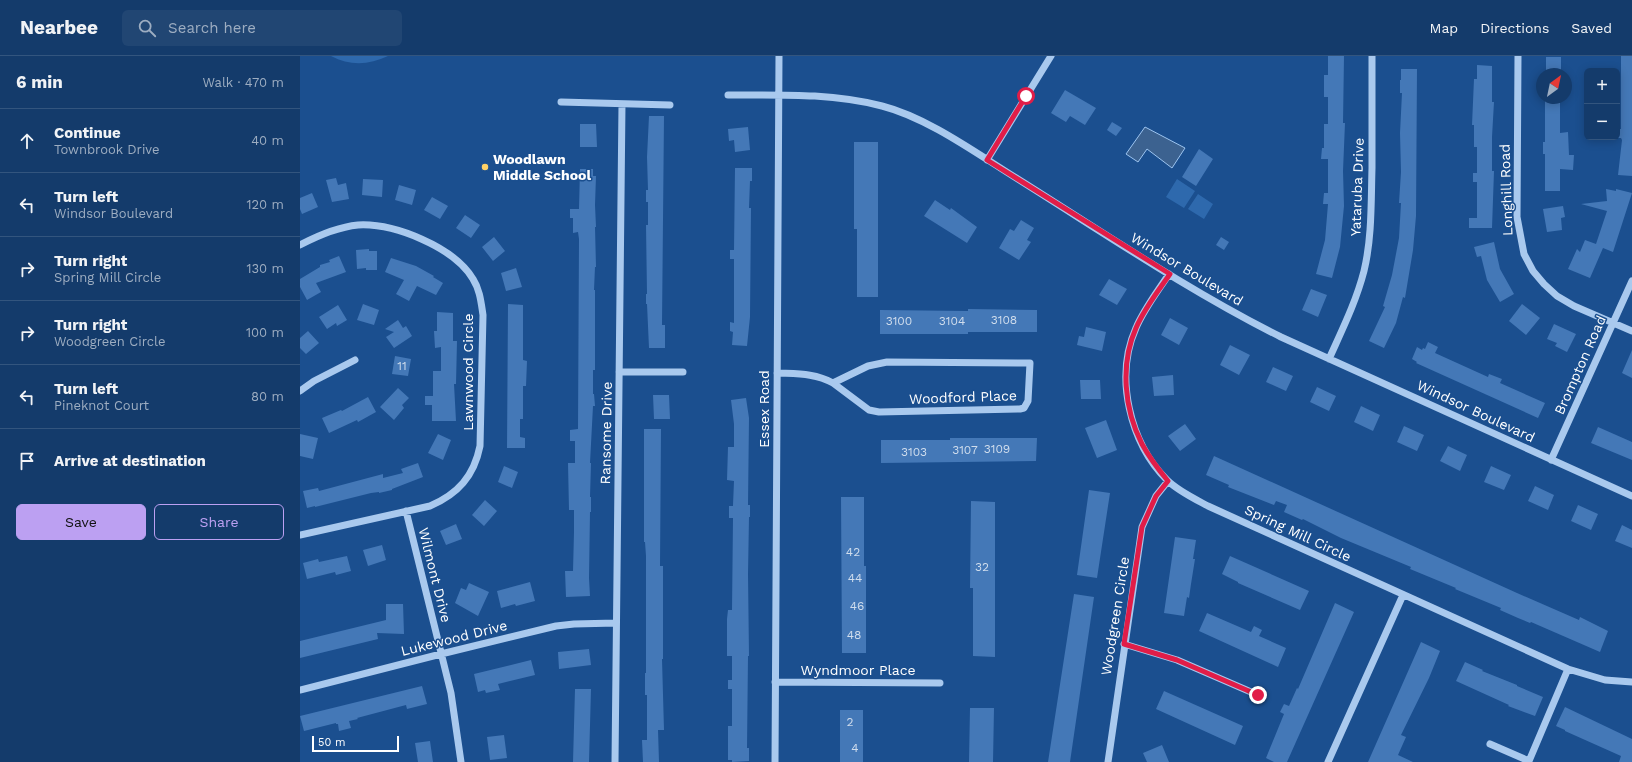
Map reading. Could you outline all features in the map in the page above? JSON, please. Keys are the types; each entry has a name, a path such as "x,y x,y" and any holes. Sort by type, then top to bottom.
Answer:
{"street":[{"name":"Essex Road","path":"775,762 779,56"},
{"path":"987,160 1051,56"},
{"name":"Yataruba Drive","path":"1329,359 1349,316 1357,294 1364,270 1369,242 1371,215 1372,56"},
{"name":"Longhill Road","path":"1518,56 1517,217 1524,254 1533,271 1557,296 1574,306 1632,331"},
{"name":"Windsor Boulevard","path":"728,95 826,96 883,106 908,114 987,160 1228,310 1329,359 1632,496"},
{"path":"561,102 670,105"},
{"name":"Ransome Drive","path":"616,762 616,623 622,104"},
{"name":"Lawnwood Circle","path":"300,245 332,231 356,225 376,225 397,229 418,237 453,258 465,268 474,280 480,296 483,315 481,431 477,461 470,475 451,494 430,506 300,535"},
{"name":"Spring Mill Circle","path":"1170,274 1148,305 1136,328 1129,348 1126,373 1128,397 1133,422 1141,443 1149,457 1168,481 1188,495 1208,506 1568,669 1605,680 1632,682"},
{"name":"Brompton Road","path":"1551,460 1632,282"},
{"path":"300,391 314,381 355,360"},
{"name":"Woodford Place","path":"777,373 810,374 822,377 833,383 869,410 878,412 1020,409 1024,408 1028,401 1030,363 882,362 868,366 833,383"},
{"path":"619,372 683,372"},
{"name":"Woodgreen Circle","path":"1108,762 1142,527 1156,496 1168,481"},
{"name":"Wilmont Drive","path":"406,511 451,693 461,762"},
{"path":"1328,762 1403,595"},
{"name":"Lukewood Drive","path":"300,690 556,626 616,623"},
{"path":"1124,644 1177,660 1258,695"},
{"path":"1490,744 1528,761 1568,669"},
{"name":"Wyndmoor Place","path":"775,682 940,683"}],"shaded area":[{"path":"331,56 388,56 367,63 352,63"},
{"path":"1145,127 1185,148 1172,168 1147,149 1138,162 1126,154"},
{"path":"1177,179 1195,191 1184,208 1166,197"},
{"path":"1198,194 1213,204 1204,219 1188,209"}],"building":[{"path":"1328,56 1344,56 1344,206 1340,247 1332,278 1316,274 1325,240 1328,204 1323,204 1324,193 1328,193 1328,159 1321,159 1322,148 1324,148 1324,124 1328,124 1328,97 1324,97 1324,75 1328,75"},
{"path":"1621,56 1632,56 1632,176 1618,175 1622,140 1620,138"},
{"path":"1546,57 1561,57 1561,68 1546,68"},
{"path":"1477,65 1492,66 1492,102 1494,102 1492,171 1494,171 1492,228 1469,228 1469,218 1477,218 1477,182 1473,182 1473,173 1477,173 1477,147 1474,147 1474,125 1472,125 1474,79 1477,79"},
{"path":"1401,69 1417,69 1416,216 1413,250 1405,298 1403,297 1396,323 1384,348 1369,341 1385,307 1383,306 1392,275 1399,238 1401,203 1399,203 1401,172"},
{"path":"1065,90 1096,108 1085,125 1070,116 1066,122 1051,113"},
{"path":"1545,104 1560,104 1560,133 1568,132 1569,155 1574,155 1573,170 1560,169 1560,191 1545,191 1545,154 1543,154 1543,142 1545,142"},
{"path":"649,116 664,116 662,325 665,325 665,348 649,348 646,304 646,225 648,225 648,202 646,202 646,190 648,190 647,157"},
{"path":"1112,122 1122,128 1116,136 1107,130"},
{"path":"580,124 596,124 597,147 580,147"},
{"path":"748,127 750,150 735,152 734,140 729,141 728,129"},
{"path":"854,142 878,142 878,297 857,297 857,229 854,229"},
{"path":"1199,149 1213,159 1196,186 1182,177"},
{"path":"735,168 752,168 749,208 751,208 750,317 747,346 732,345 733,332 730,331 730,322 734,323 734,259 730,259 730,250 734,250"},
{"path":"580,169 593,169 593,176 596,176 596,267 594,290 595,370 593,370 593,394 595,406 593,406 590,463 590,596 566,597 565,571 573,571 574,532 574,510 569,510 568,463 575,463 575,441 570,441 570,430 578,429 579,239 578,232 573,233 573,218 570,218 570,209 579,209"},
{"path":"336,178 338,185 346,183 349,199 332,202 326,180"},
{"path":"363,179 383,180 382,197 362,195"},
{"path":"399,185 416,190 412,205 395,200"},
{"path":"1606,189 1616,191 1616,189 1632,193 1613,252 1603,248 1590,278 1568,269 1577,249 1580,252 1585,240 1596,244 1607,211 1581,204 1607,201"},
{"path":"312,193 318,207 302,214 300,209 300,198"},
{"path":"432,197 448,206 440,219 424,210"},
{"path":"935,200 950,210 951,208 977,227 967,243 924,216"},
{"path":"1563,206 1565,217 1561,218 1562,230 1547,232 1543,209"},
{"path":"465,215 480,225 471,238 456,228"},
{"path":"1021,220 1034,228 1027,240 1031,242 1019,260 999,248 1010,229 1014,231"},
{"path":"494,237 505,251 493,261 482,247"},
{"path":"1221,237 1229,242 1224,250 1216,245"},
{"path":"1494,242 1500,269 1514,294 1500,302 1487,280 1481,256 1477,257 1474,247"},
{"path":"369,249 369,251 377,251 377,270 366,270 366,268 357,269 356,250"},
{"path":"339,256 346,272 316,283 321,292 307,300 300,287 300,279 320,267 320,265 330,262 329,260"},
{"path":"391,258 416,266 443,283 436,295 417,286 409,301 396,294 404,280 385,272"},
{"path":"516,268 522,287 506,291 501,273"},
{"path":"1109,279 1127,289 1117,305 1099,295"},
{"path":"1311,289 1327,295 1318,317 1302,310"},
{"path":"363,304 379,310 374,325 357,320"},
{"path":"508,304 523,305 523,360 527,361 526,386 523,386 523,419 520,419 520,437 525,438 525,448 507,448"},
{"path":"1522,304 1540,318 1526,335 1509,321"},
{"path":"338,305 347,320 337,326 336,323 327,329 319,317"},
{"path":"968,309 1037,310 1037,332 880,334 880,310 968,311"},
{"path":"437,312 453,313 453,341 457,341 456,384 454,384 456,421 432,421 432,405 425,405 425,396 433,396 433,371 441,371 441,347 435,348 434,331 437,331"},
{"path":"1170,318 1188,328 1179,345 1161,335"},
{"path":"398,320 403,328 406,326 412,336 394,348 386,337 394,332 385,329"},
{"path":"1554,324 1576,334 1567,352 1555,346 1557,343 1547,339"},
{"path":"1086,327 1106,332 1102,351 1077,345 1079,336 1084,337"},
{"path":"308,331 319,343 306,354 300,348 300,338"},
{"path":"1428,342 1438,347 1435,353 1488,377 1489,374 1502,379 1500,383 1545,403 1538,418 1416,363 1417,362 1412,359 1417,347 1422,350 1423,348 1425,349"},
{"path":"1230,345 1250,355 1239,375 1220,365"},
{"path":"1632,350 1632,378 1622,373"},
{"path":"395,356 411,359 408,376 392,374"},
{"path":"1273,367 1293,376 1286,391 1266,382"},
{"path":"1173,375 1174,395 1154,396 1152,377"},
{"path":"1080,380 1100,380 1101,399 1081,399"},
{"path":"1317,387 1336,396 1329,411 1310,402"},
{"path":"398,388 409,398 402,405 404,408 394,420 380,407"},
{"path":"653,395 669,395 670,419 654,419"},
{"path":"368,397 376,412 358,422 357,420 329,433 322,418 341,410 342,411"},
{"path":"746,398 749,418 748,505 750,505 747,748 749,748 749,761 732,762 732,760 728,760 728,726 732,726 732,689 728,689 728,680 732,680 732,656 727,656 727,619 728,610 732,610 733,518 729,518 729,506 733,506 734,481 727,480 728,447 734,447 734,424 731,400"},
{"path":"1361,406 1380,415 1373,431 1354,422"},
{"path":"1106,420 1117,450 1097,458 1085,428"},
{"path":"1185,424 1196,439 1180,451 1168,436"},
{"path":"1404,426 1424,435 1417,451 1397,442"},
{"path":"1598,427 1632,442 1632,460 1591,443"},
{"path":"644,429 661,429 660,566 663,566 662,659 664,730 658,730 659,762 643,762 642,740 647,740 647,695 645,695 646,556 644,542"},
{"path":"300,434 318,438 313,459 300,456"},
{"path":"438,434 451,440 443,460 428,453"},
{"path":"950,438 1037,438 1036,461 881,463 881,440 950,440"},
{"path":"1448,446 1467,455 1460,471 1440,461"},
{"path":"1214,456 1517,593 1579,620 1580,617 1608,631 1600,652 1531,622 1530,623 1518,618 1500,610 1501,608 1410,569 1411,567 1341,538 1303,519 1302,520 1284,512 1287,505 1276,501 1274,505 1228,487 1229,485 1206,475"},
{"path":"418,463 423,477 392,490 371,493 307,508 303,491 318,488 319,491 383,474 383,478 403,473 401,469"},
{"path":"504,466 518,472 512,488 498,482"},
{"path":"1491,466 1511,475 1504,490 1484,482"},
{"path":"1535,486 1554,495 1548,510 1528,501"},
{"path":"1089,490 1110,493 1097,578 1077,575"},
{"path":"841,497 864,497 866,653 842,653"},
{"path":"485,500 497,511 484,526 472,515"},
{"path":"971,501 995,502 995,657 973,656 973,588 970,588"},
{"path":"1578,505 1598,514 1591,530 1571,521"},
{"path":"456,524 462,539 446,545 440,531"},
{"path":"1622,525 1632,530 1632,548 1615,541"},
{"path":"1175,537 1196,540 1193,559 1195,559 1189,598 1187,597 1184,616 1164,613"},
{"path":"382,545 386,560 368,566 363,550"},
{"path":"347,556 351,571 336,575 335,572 307,579 303,563 318,559 319,562"},
{"path":"1230,556 1309,591 1300,610 1238,583 1222,574"},
{"path":"530,582 535,601 501,608 497,591"},
{"path":"469,583 489,592 478,616 455,603 461,588 466,590"},
{"path":"1074,594 1094,597 1070,762 1048,762"},
{"path":"1335,603 1354,612 1287,762 1274,762 1266,758 1284,714 1280,712 1284,704 1289,706 1297,688 1298,689"},
{"path":"386,604 403,604 404,634 377,633 378,639 300,658 300,641 386,620"},
{"path":"1207,613 1251,632 1254,626 1262,630 1259,636 1286,648 1278,667 1199,631"},
{"path":"1421,642 1440,651 1429,678 1401,735 1406,737 1398,755 1413,762 1368,762"},
{"path":"589,649 591,665 559,669 558,652"},
{"path":"531,660 535,675 498,684 500,690 486,693 485,690 478,692 474,674"},
{"path":"1465,662 1483,670 1482,671 1543,697 1535,716 1508,706 1509,705 1456,681"},
{"path":"422,686 427,704 407,709 406,705 357,718 358,719 349,721 351,728 339,731 338,724 336,723 304,731 300,716"},
{"path":"575,689 591,689 589,762 573,762"},
{"path":"1164,691 1243,726 1235,745 1156,709"},
{"path":"1565,707 1632,739 1632,762 1619,762 1621,756 1556,726"},
{"path":"970,708 994,708 993,762 969,762"},
{"path":"840,710 863,710 863,762 840,762"},
{"path":"504,735 507,758 490,760 487,737"},
{"path":"430,741 433,762 418,762 415,743"},
{"path":"1162,745 1169,762 1147,762 1143,753"}],"place":[{"name":"Woodlawn Middle School","path":"485,167"}],"route":[{"path":"1026,96 987,160 1170,274 1148,305 1136,328 1129,348 1126,373 1128,397 1133,422 1141,443 1153,463 1168,481 1156,496 1142,527 1124,644 1158,653 1177,660 1258,695"}]}
